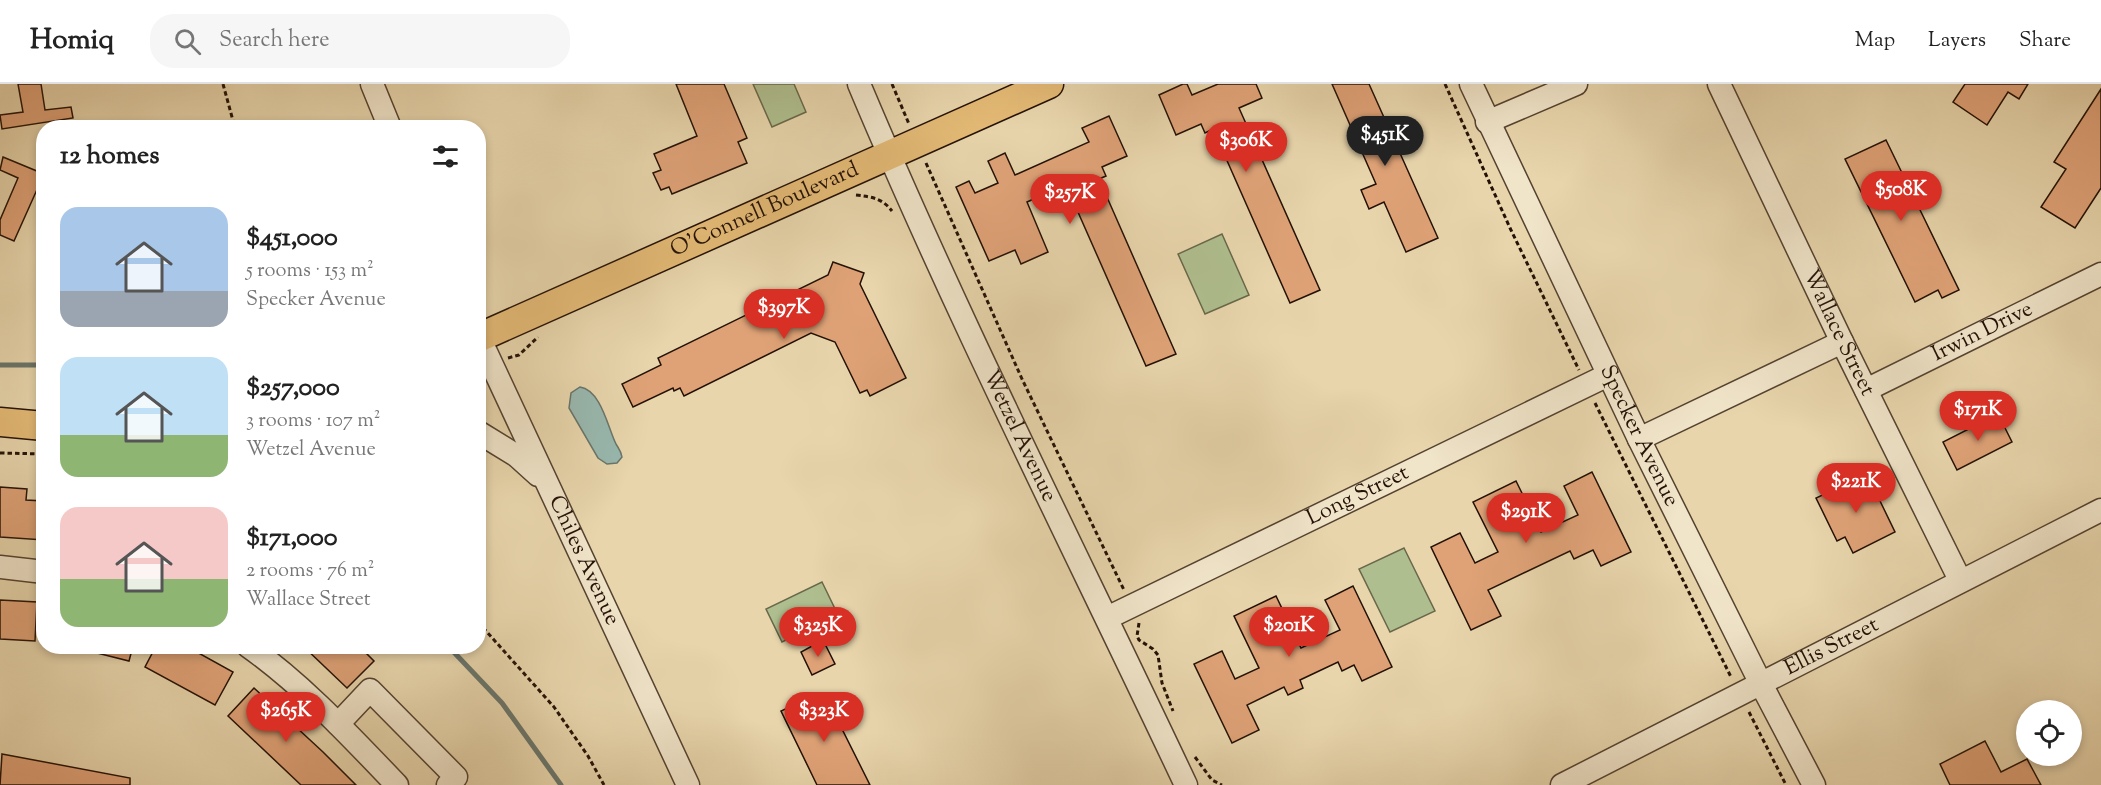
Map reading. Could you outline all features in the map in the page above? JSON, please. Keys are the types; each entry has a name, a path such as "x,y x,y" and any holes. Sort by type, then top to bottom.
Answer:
{"main road":[{"name":"O'Connell Boulevard","path":"486,334 1049,84"},
{"path":"0,422 36,425"}],"street":[{"path":"372,84 387,120"},
{"name":"Wetzel Avenue","path":"859,84 997,392 1186,785"},
{"name":"Specker Avenue","path":"1471,84 1639,440 1814,785"},
{"path":"1488,122 1576,84"},
{"name":"Wallace Street","path":"1719,84 1842,342 1960,580"},
{"name":"Irwin Drive","path":"1866,390 2101,274"},
{"path":"1639,440 1842,342"},
{"name":"Chiles Avenue","path":"486,352 688,785"},
{"name":"Long Street","path":"1107,618 1608,375"},
{"path":"486,437 517,456 548,488"},
{"name":"Ellis Street","path":"1562,785 2101,510"},
{"path":"0,567 36,571"},
{"path":"259,654 278,668 338,724 397,785"},
{"path":"338,724 370,690 456,777 448,785"}],"path":[{"path":"223,84 233,120"},
{"path":"892,84 1022,379 1139,621 1137,636 1158,655 1162,683 1175,716"},
{"path":"1445,84 1510,228 1586,386 1786,785"},
{"path":"854,195 878,198 896,216"},
{"path":"492,365 519,356 543,331"},
{"path":"997,392 1022,379"},
{"path":"0,453 36,454"},
{"path":"486,631 554,707 588,756 604,785"},
{"path":"1190,750 1212,780 1222,785"}],"green space":[{"path":"753,84 794,84 806,112 772,127"},
{"path":"1222,234 1249,295 1205,314 1178,254"},
{"path":"1404,548 1435,611 1390,632 1359,569"},
{"path":"822,582 838,615 782,642 766,609"}],"water":[{"path":"580,387 587,390 599,402 622,455 617,463 607,464 598,458 569,408 571,393"}],"building":[{"path":"18,84 41,84 45,110 71,107 73,118 36,120 36,124 2,129 0,115 23,112"},
{"path":"676,84 724,84 747,138 738,142 747,163 672,194 669,187 661,190 653,173 661,170 654,154 697,136"},
{"path":"1187,84 1192,95 1218,84 1256,84 1262,98 1239,108 1320,290 1290,303 1213,129 1205,133 1201,124 1176,135 1159,95"},
{"path":"1332,84 1369,84 1438,238 1406,252 1384,202 1369,209 1361,190 1376,184"},
{"path":"1965,84 2028,84 2019,99 2008,92 1987,125 1953,102"},
{"path":"2101,89 2101,188 2075,228 2041,207 2066,169 2054,162"},
{"path":"1109,116 1127,156 1102,167 1106,176 1099,179 1176,354 1146,366 1066,185 1027,202 1048,252 1021,264 1015,250 989,261 956,187 969,181 975,193 998,183 988,161 1005,153 1015,175 1089,142 1082,128"},
{"path":"1886,140 1959,290 1942,298 1938,290 1915,302 1845,159"},
{"path":"3,157 36,171 36,192 14,241 0,235 0,220 18,178 0,170"},
{"path":"833,262 864,273 860,284 906,378 870,396 867,390 860,393 835,342 811,333 684,396 680,388 674,391 673,388 633,407 622,384 661,365 658,358 828,275"},
{"path":"1998,414 2012,442 1957,470 1943,442"},
{"path":"1592,472 1631,552 1601,566 1593,550 1574,559 1570,551 1488,590 1501,616 1471,630 1431,547 1460,533 1475,563 1498,552 1473,502 1516,481 1541,532 1578,515 1564,486"},
{"path":"1867,474 1895,532 1853,553 1845,537 1837,541 1816,498"},
{"path":"0,487 27,489 26,500 36,501 36,539 0,537"},
{"path":"1353,586 1392,667 1362,681 1354,665 1342,671 1338,662 1300,680 1303,688 1288,695 1284,687 1247,705 1259,730 1232,743 1194,664 1222,651 1235,679 1259,668 1234,616 1276,596 1301,648 1340,630 1325,600"},
{"path":"0,600 36,602 35,641 0,639"},
{"path":"823,640 835,664 812,675 801,652"},
{"path":"101,654 131,654 129,661"},
{"path":"152,654 200,654 233,672 215,705 145,667"},
{"path":"311,654 367,654 374,661 347,688"},
{"path":"254,688 356,785 301,785 228,716"},
{"path":"817,694 820,700 826,697 870,785 817,785 781,711"},
{"path":"1985,741 2001,772 2016,764 2031,766 2041,785 1950,785 1940,764"},
{"path":"2,754 130,778 130,785 0,785"}],"waterway":[{"path":"0,365 36,365"},
{"path":"456,654 502,703 561,785"}]}
